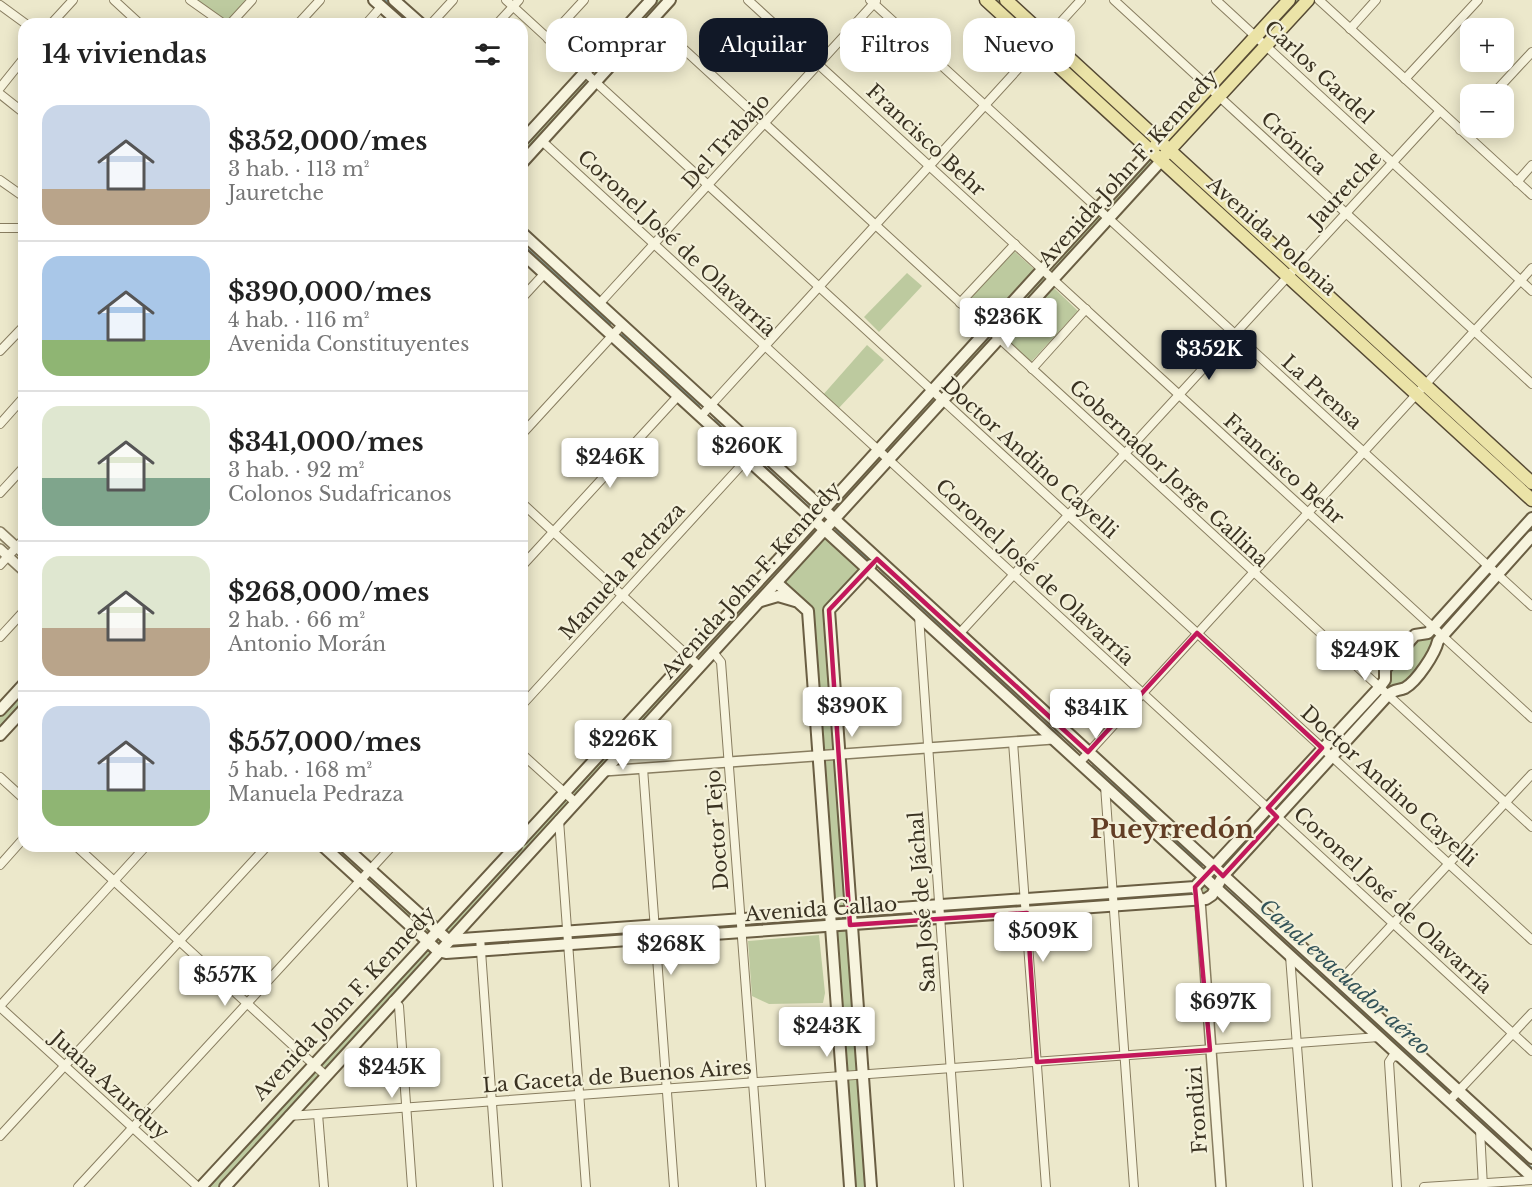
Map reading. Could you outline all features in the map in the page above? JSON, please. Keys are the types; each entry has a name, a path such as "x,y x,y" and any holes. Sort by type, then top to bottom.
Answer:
{"main road":[{"path":"394,0 414,18"},
{"path":"634,18 651,0"},
{"path":"654,18 670,0"},
{"name":"Avenida Polonia","path":"986,0 1006,18"},
{"name":"Avenida Polonia","path":"1006,0 1026,18"},
{"name":"Avenida John F. Kennedy","path":"528,833 877,449 990,330 1289,0"},
{"name":"Avenida John F. Kennedy","path":"225,1187 234,1182 288,1116 1308,0"},
{"path":"378,3 394,18"},
{"name":"Avenida Polonia","path":"1075,63 1296,266 1532,500"},
{"path":"528,134 585,72"},
{"path":"528,156 605,72"},
{"name":"Avenida Polonia","path":"1064,72 1287,276 1532,483"},
{"path":"528,238 1532,1158"},
{"path":"528,259 919,614 1532,1179"},
{"path":"1200,900 1212,895 1223,876 1332,756 1384,691 1385,669 1415,635 1428,633 1532,518"},
{"path":"1195,887 1322,748 1384,691 1405,688 1435,654 1438,641 1442,636 1532,536"},
{"path":"808,611 829,610 877,559"},
{"path":"775,563 777,583 808,611 850,1187"},
{"path":"761,601 778,597 798,602"},
{"path":"829,610 849,912 871,1187"},
{"path":"1,706 18,690"},
{"path":"0,735 18,716"},
{"path":"330,852 438,951"},
{"path":"351,852 448,940"},
{"name":"Avenida John F. Kennedy","path":"199,1187 510,852"},
{"name":"Avenida Callao","path":"448,940 1195,887"},
{"name":"Avenida Callao","path":"438,951 481,951 1200,900"}],"street":[{"path":"56,18 73,0"},
{"path":"114,0 134,18"},
{"path":"190,0 216,18"},
{"path":"236,18 252,0"},
{"path":"304,18 320,0"},
{"path":"436,18 453,0"},
{"name":"Doctor Andino Cayelli","path":"506,0 516,3 546,37"},
{"path":"567,18 584,0"},
{"name":"Francisco Behr","path":"748,0 768,18"},
{"path":"1064,18 1081,0"},
{"name":"Crónica","path":"1114,0 1532,384"},
{"name":"Carlos Gardel","path":"1216,0 1532,291"},
{"path":"1319,0 1460,130"},
{"path":"1350,28 1376,0"},
{"path":"1405,79 1478,0"},
{"name":"Del Trabajo","path":"828,53 874,1"},
{"name":"La Prensa","path":"874,1 984,105 1532,606"},
{"path":"369,18 378,3"},
{"path":"502,18 516,3"},
{"path":"0,5 18,18"},
{"name":"Gobernador Jorge Gallina","path":"687,52 1532,827"},
{"path":"1502,84 1532,52"},
{"path":"0,88 18,66"},
{"name":"Doctor Andino Cayelli","path":"585,72 1532,940"},
{"name":"Del Trabajo","path":"600,303 811,72"},
{"name":"Francisco Behr","path":"827,72 1532,718"},
{"path":"701,416 1014,72"},
{"path":"0,94 18,108"},
{"name":"Jauretche","path":"959,634 1440,111"},
{"path":"1469,138 1532,195"},
{"name":"Coronel José de Olavarría","path":"542,141 1532,1051"},
{"path":"1517,182 1532,165"},
{"path":"0,180 18,193"},
{"path":"0,228 18,228"},
{"path":"960,303 1015,244"},
{"path":"1079,763 1532,268"},
{"path":"528,291 544,274"},
{"path":"1032,369 1086,309"},
{"path":"528,427 622,325"},
{"path":"0,351 18,332"},
{"path":"528,559 678,396"},
{"path":"0,424 18,404"},
{"name":"Manuela Pedraza","path":"528,698 747,459"},
{"path":"0,493 18,474"},
{"path":"528,509 700,667"},
{"path":"0,532 18,548"},
{"path":"0,549 18,566"},
{"path":"0,565 8,556 18,551"},
{"name":"San José de Jáchal","path":"919,614 959,1187"},
{"path":"0,637 18,618"},
{"name":"Doctor Tejo","path":"713,652 722,662 761,1187"},
{"path":"604,771 1053,739"},
{"path":"1013,742 1046,1187"},
{"path":"528,759 574,802"},
{"path":"643,768 674,1187"},
{"path":"1339,981 1532,774"},
{"path":"0,777 18,794"},
{"path":"1105,786 1134,1187"},
{"path":"559,819 586,1187"},
{"path":"0,865 18,845"},
{"path":"83,852 325,1076"},
{"path":"0,1006 141,852"},
{"path":"0,1136 262,852"},
{"path":"78,1187 386,852"},
{"name":"Frondizi","path":"1195,887 1200,900 1221,1187"},
{"path":"480,937 498,1187"},
{"path":"1290,956 1308,1187"},
{"path":"393,1001 399,1006 411,1187"},
{"name":"Juana Azurduy","path":"0,1006 199,1187"},
{"path":"1449,1101 1532,1013"},
{"name":"La Gaceta de Buenos Aires","path":"288,1116 1379,1037"},
{"path":"1397,1187 1389,1062 1393,1056 1401,1057"},
{"path":"318,1114 324,1187"},
{"path":"1480,1130 1483,1185"},
{"path":"1424,1187 1483,1185 1532,1179"}],"highlighted area":[{"path":"877,559 1088,752 1197,633 1322,748 1268,808 1277,817 1223,876 1214,867 1195,887 1210,1050 1037,1062 1027,913 850,925 829,610"}],"green space":[{"path":"190,0 252,0 236,18 220,18"},
{"path":"651,0 670,0 654,18 635,18"},
{"path":"986,0 1006,0 1026,18 1006,18"},
{"path":"1289,0 1308,0 1170,150 1532,483 1532,500 1161,161 824,529 867,569 829,610 849,911 1195,887 1379,688 1391,662 1404,646 1411,640 1428,633 1532,518 1532,536 1405,688 1393,690 1212,895 850,925 871,1187 850,1187 831,927 438,952 225,1187 201,1187 427,942 330,852 351,852 437,930 510,852 528,852 528,832 1150,151 1064,72 1075,72 1075,63 1160,141","holes":["777,583 808,611 830,913 449,939"]},
{"path":"585,72 605,72 528,156 528,134"},
{"path":"1014,251 1034,269 986,321 966,303"},
{"path":"907,273 922,286 879,332 864,317"},
{"path":"1054,288 1078,311 1031,362 1006,340"},
{"path":"867,345 884,360 837,410 822,396"},
{"path":"18,690 18,716 0,735 0,710"},
{"path":"819,935 825,993 823,1003 769,1004 752,996 748,941"}],"waterway":[{"name":"Canal evacuador aéreo","path":"385,0 404,18"},
{"name":"Canal evacuador aéreo","path":"528,249 610,324"},
{"name":"Canal evacuador aéreo","path":"622,335 699,406"},
{"name":"Canal evacuador aéreo","path":"714,420 812,510"},
{"name":"Canal evacuador aéreo","path":"836,530 868,560"},
{"name":"Canal evacuador aéreo","path":"880,569 1075,751"},
{"name":"Canal evacuador aéreo","path":"1092,766 1202,865"},
{"name":"Canal evacuador aéreo","path":"1223,886 1446,1089"},
{"name":"Canal evacuador aéreo","path":"1461,1104 1532,1168"}],"district":[{"name":"Pueyrredón","path":"1172,829"}]}
